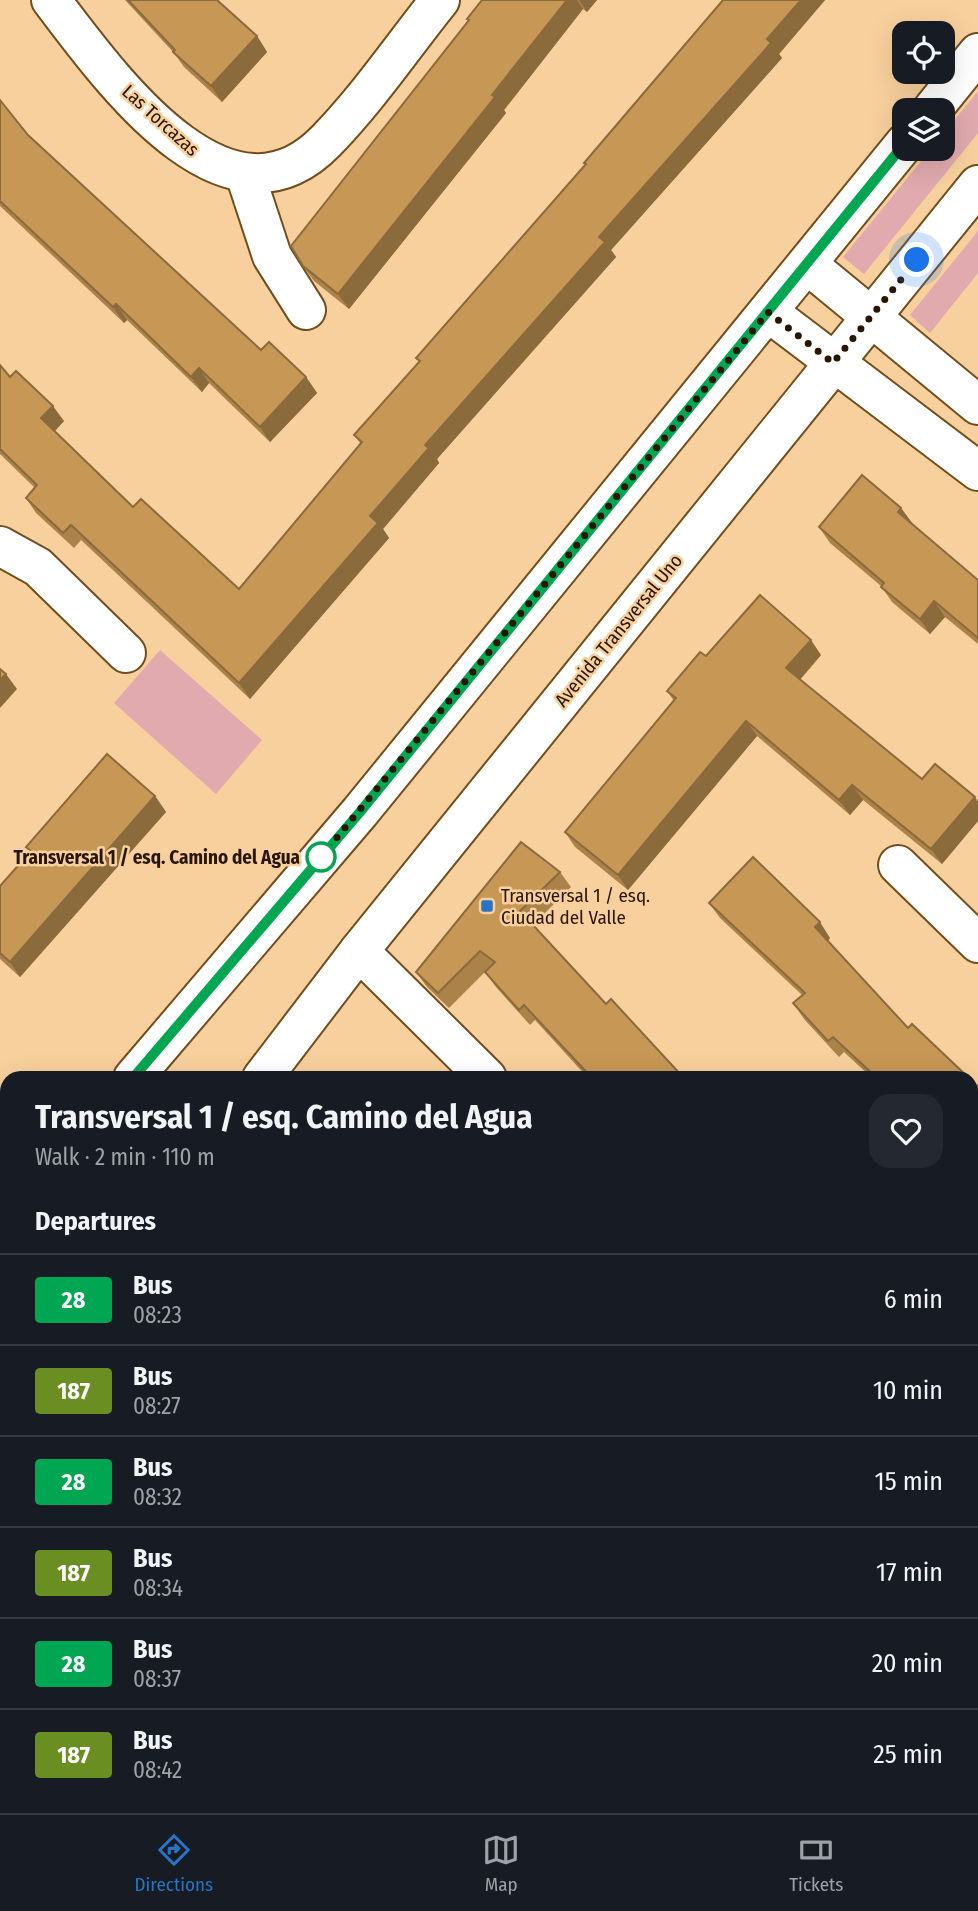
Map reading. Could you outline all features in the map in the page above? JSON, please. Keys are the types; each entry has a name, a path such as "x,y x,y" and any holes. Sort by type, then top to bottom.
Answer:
{"street":[{"name":"Las Torcazas","path":"51,0 124,88 174,137 209,162 245,174 265,174 286,169 326,141 440,0"},
{"path":"942,98 978,53"},
{"path":"139,1071 369,801 892,159"},
{"path":"245,174 258,222 272,256 306,310"},
{"name":"Avenida Transversal Uno","path":"267,1071 359,951 978,185"},
{"path":"807,264 978,405"},
{"path":"768,312 978,471"},
{"path":"0,546 38,567 126,653"},
{"path":"898,865 978,943"},
{"path":"359,951 480,1071"}],"shaded area":[{"path":"978,91 978,133 864,274 843,257 921,161 955,161 955,119"},
{"path":"978,231 978,273 930,333 910,315"},
{"path":"160,650 262,740 216,794 114,703"}],"building":[{"path":"128,0 217,0 257,36 211,86 173,52 175,50"},
{"path":"482,0 567,0 492,95 495,97 338,294 303,266 291,246"},
{"path":"723,0 801,0 767,39 771,43 599,237 605,242 425,445 429,448 370,516 378,523 239,683 71,525 63,533 26,498 37,485 0,449 0,365 10,377 16,371 53,406 41,418 133,507 141,499 239,589 362,442 354,435 420,361 416,358 586,164 584,163"},
{"path":"0,100 28,135 261,350 269,342 306,377 260,427 199,368 191,377 116,304 113,307 0,201"},
{"path":"862,475 901,508 898,512 978,580 978,638 934,601 920,619 881,587 884,583 819,527"},
{"path":"760,595 811,640 786,668 922,779 935,764 975,797 931,849 852,785 839,800 746,721 618,875 565,832 676,698 667,691 700,652 706,656"},
{"path":"0,669 6,674 0,680"},
{"path":"107,754 155,796 10,962 0,953 0,886 31,851 26,847"},
{"path":"521,842 560,872 520,911 606,1004 611,999 677,1071 585,1071 524,1005 519,1010 485,972 495,962 480,951 438,993 416,972"},
{"path":"753,857 820,922 815,927 908,1028 912,1024 962,1071 869,1071 833,1037 828,1041 793,1003 805,993 709,903"}],"bus line":[{"name":"28","path":"139,1071 360,812 892,159"}],"place":[{"name":"Transversal 1 / esq. Camino del Agua","path":"321,857"},
{"name":"Transversal 1 / esq. Ciudad del Valle","path":"487,906"}],"route":[{"path":"321,857 768,312 833,363 917,260"}]}
